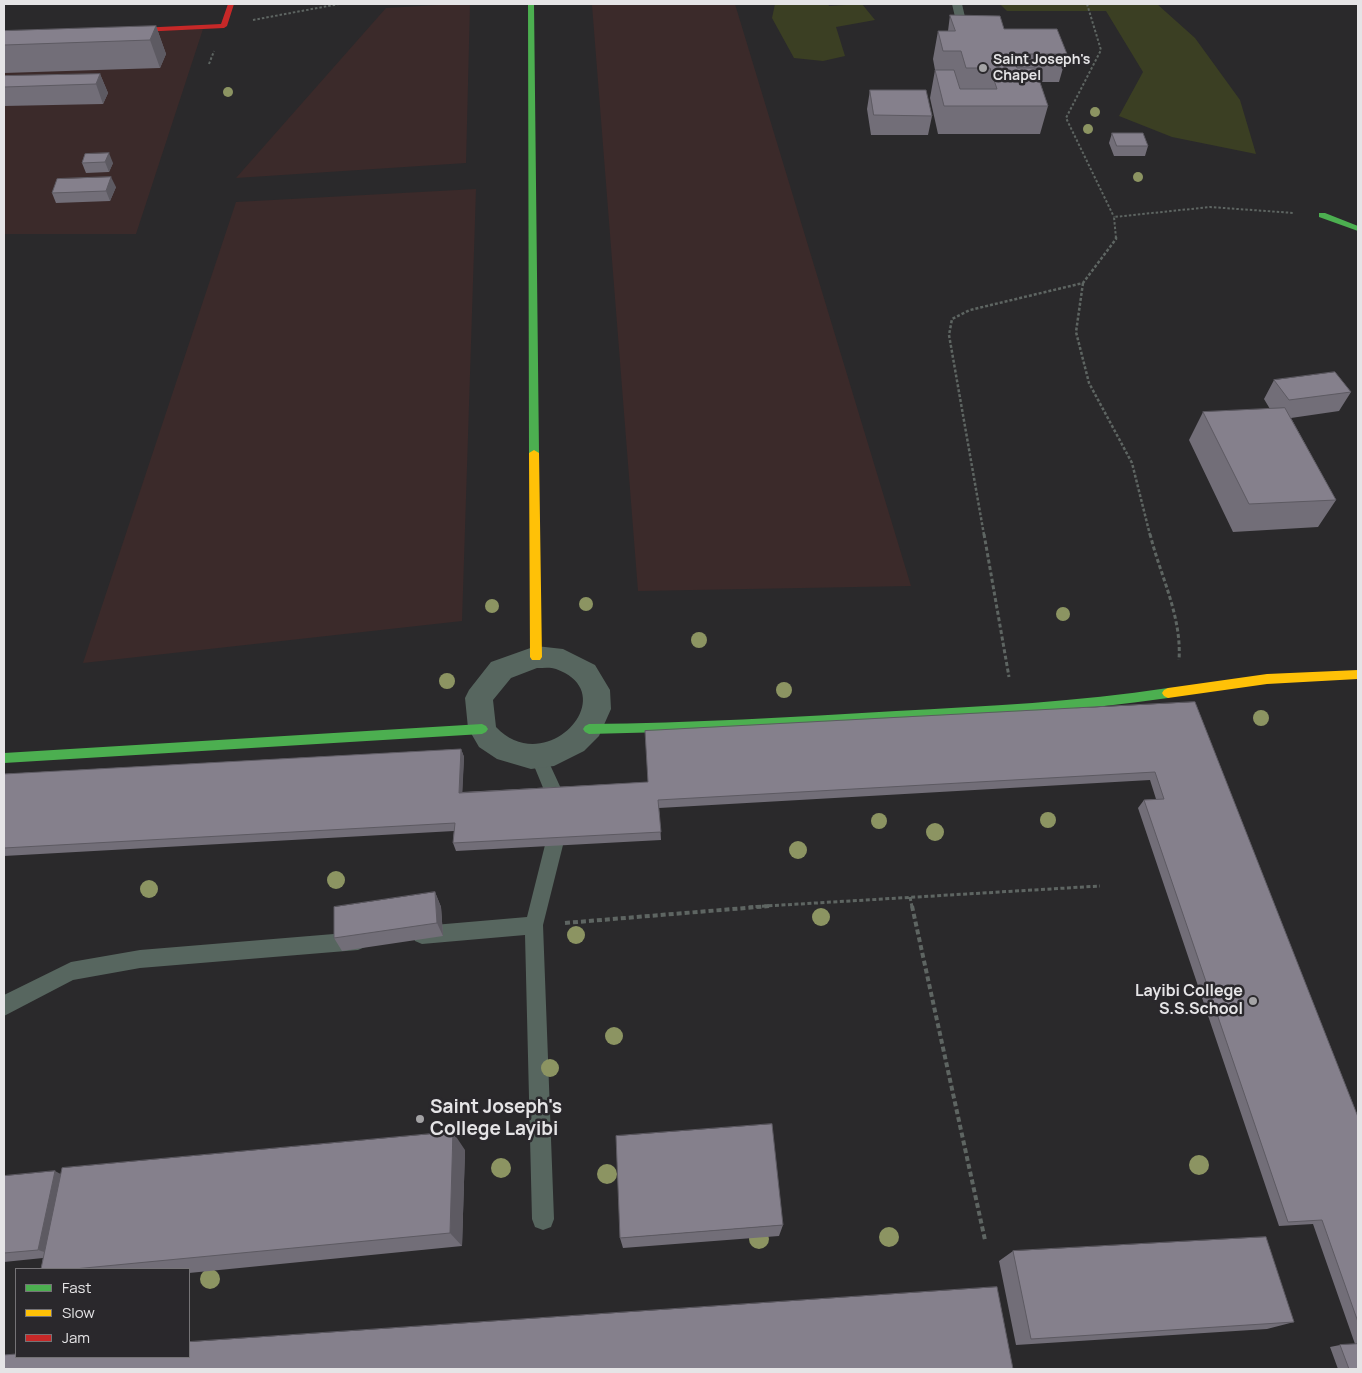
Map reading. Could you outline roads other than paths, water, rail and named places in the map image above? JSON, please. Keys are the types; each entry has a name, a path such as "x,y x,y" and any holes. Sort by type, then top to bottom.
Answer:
{"street":[{"path":"110,31 224,26 231,4"},
{"path":"531,4 536,657"},
{"path":"1322,215 1358,229"},
{"path":"536,657 561,660 582,670 595,687 598,709 589,730 576,743 558,752 538,756 515,754 496,744 482,730 479,698 501,670 536,657"},
{"path":"589,730 688,728 1014,709 1121,701 1221,684 1267,679 1358,674"},
{"path":"4,758 482,730"}],"lane":[{"path":"957,4 963,30"},
{"path":"538,756 555,795"},
{"path":"543,1219 534,925 554,845"},
{"path":"406,936 534,925"},
{"path":"4,1007 13,1000 71,971 140,959 376,939"}],"place":[{"name":"Saint Joseph's Chapel","path":"983,68"},
{"name":"Layibi College S.S.School","path":"1253,1001"},
{"name":"Saint Joseph's College Layibi","path":"420,1119"}]}
